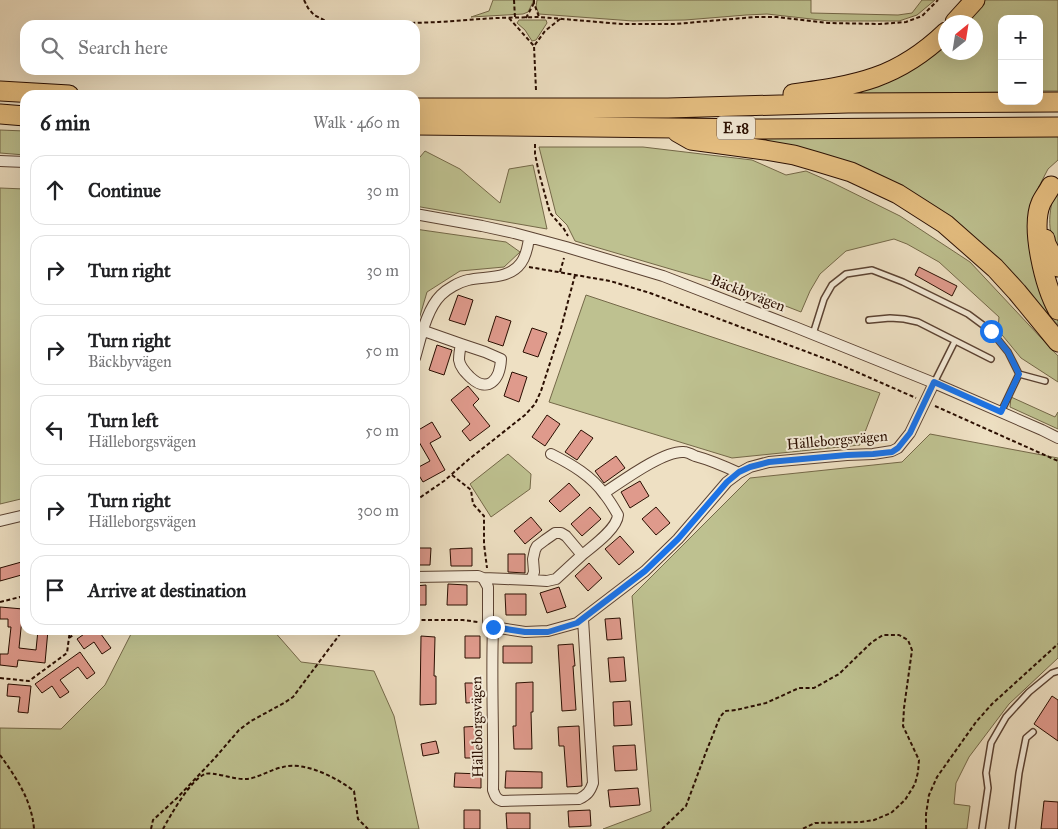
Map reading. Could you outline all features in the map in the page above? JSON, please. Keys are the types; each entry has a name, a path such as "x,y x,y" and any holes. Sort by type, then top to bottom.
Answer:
{"highway":[{"path":"961,15 975,0"},
{"name":"E 18","path":"748,106 784,95 839,88 872,79 902,66 938,39"},
{"path":"0,91 20,92"},
{"name":"E 18","path":"420,108 668,108 848,103 1058,102"},
{"path":"0,114 20,116"},
{"name":"E 18","path":"420,125 767,129 1058,126"},
{"name":"E 18","path":"671,128 691,140 794,155 851,172 898,194 945,224 965,240 1017,292 1058,342"},
{"path":"1054,181 1044,210 1043,222 1046,244 1058,267"},
{"path":"1054,181 1040,204 1038,232 1040,258 1050,295 1058,310"}],"street":[{"path":"0,161 20,162"},
{"name":"Bäckbyvägen","path":"420,215 482,226 566,247 663,276 934,382 1058,438"},
{"path":"420,342 432,307 441,295 466,281 509,273 520,264 527,251 529,238"},
{"path":"424,330 501,359 499,372 492,383 488,385 481,384 466,374 459,358 461,344"},
{"name":"Hälleborgsvägen","path":"583,619 593,783 591,790 579,799 502,801 497,799 493,790 494,745 490,624 525,632 548,632 577,623 645,571 678,539 727,482 739,472 750,467 769,462 892,452 898,448 910,433 934,382"},
{"path":"604,493 652,463 678,452 684,452 739,472"},
{"path":"420,577 478,576 482,578 547,581 560,576 614,527 618,515 604,493 582,472 551,454"},
{"path":"0,521 20,516"},
{"path":"531,580 534,572 533,559 535,550 555,533 561,533 566,536 582,555"},
{"path":"482,578 488,587 490,624"}],"lane":[{"path":"813,334 824,298 832,285 846,274 872,270 903,282 968,314 991,331 1008,352 1019,374 1044,381"},
{"path":"869,320 890,318 918,322 991,359"},
{"path":"934,382 955,341"},
{"path":"1001,412 1019,374"},
{"path":"982,829 988,788 986,773 991,742 1006,717 1029,692 1052,673 1058,671"},
{"path":"1012,829 1024,747 1026,738 1033,732"}],"path":[{"path":"304,0 314,16 322,20"},
{"path":"514,0 515,18"},
{"path":"420,22 539,17 622,24 675,24 755,17 777,17 828,23 880,24 906,22 922,16 938,0"},
{"path":"526,18 534,1"},
{"path":"534,1 539,17"},
{"path":"510,18 534,46 536,90"},
{"path":"534,46 545,31 560,19"},
{"path":"535,144 539,173 550,213 567,233 568,238 560,272"},
{"path":"520,264 610,280 650,294 834,362 1058,461"},
{"path":"420,497 440,485 525,415 535,404 558,341 575,275"},
{"path":"452,475 471,490 473,504 484,516 484,544 488,573 482,578"},
{"path":"0,602 20,597"},
{"path":"420,620 464,620 490,624"},
{"path":"0,678 29,681 67,653 69,635"},
{"path":"69,638 73,635"},
{"path":"151,829 153,820 214,759 238,730 293,697 339,635"},
{"path":"662,829 686,806 709,743 720,717 725,711 766,703 799,688 814,688 838,674 872,642 883,636 899,635 908,640 912,650 903,726 918,760 915,784 905,800 891,813 874,820 814,823 802,829"},
{"path":"926,829 929,795 937,777 976,722 992,704 1058,644"},
{"path":"0,755 16,777 26,798 34,829"},
{"path":"163,829 185,794 206,773 247,779 284,766 299,766 322,773 340,781 354,791 358,819 368,829"}],"green space":[{"path":"493,0 533,0 533,2 528,12 523,14 471,17 489,11"},
{"path":"537,0 811,0 811,13 898,15 912,13 922,0 935,0 917,15 899,21 829,21 767,14 685,20 633,21 539,14 536,7"},
{"path":"983,0 1058,0 1058,91 1043,91 1043,15 998,15 998,92 850,94 882,83 938,47 938,60 983,60 983,15 969,15"},
{"path":"519,20 546,20 547,23 536,40 532,41 525,30 517,23"},
{"path":"0,130 20,131 20,155 0,153"},
{"path":"1058,133 1058,160 1048,169 1034,196 1044,298 1058,321 1058,325 1025,289 939,213 748,139"},
{"path":"539,147 643,147 752,160 786,175 806,171 831,182 900,216 970,262 1058,356 1058,382 1021,358 998,330 999,317 939,262 894,239 846,251 820,274 801,312 752,293 575,241 567,225 556,214"},
{"path":"425,151 460,169 500,203 509,169 533,165 547,229 420,207 420,157"},
{"path":"1058,184 1058,254 1050,228 1050,211"},
{"path":"0,188 20,189 20,499 0,504"},
{"path":"420,230 506,242 520,252 504,267 460,271 427,292 420,316"},
{"path":"586,295 880,393 860,445 732,458 549,402"},
{"path":"1011,397 1055,417 1058,412 1058,429 1010,407"},
{"path":"930,434 1058,458 1058,658 1009,704 969,757 956,783 954,804 970,806 967,829 603,829 651,811 632,596 750,478 902,462"},
{"path":"508,454 531,474 530,489 491,517 470,484"},
{"path":"130,635 277,635 301,662 374,671 394,716 419,829 0,829 0,728 61,729 105,685"}],"building":[{"path":"919,267 957,286 952,296 915,275"},
{"path":"458,295 473,300 465,325 449,320"},
{"path":"496,316 511,321 503,346 488,341"},
{"path":"532,328 547,333 538,357 523,352"},
{"path":"437,345 452,350 444,375 429,370"},
{"path":"512,372 527,377 519,402 504,396"},
{"path":"468,386 479,399 473,405 490,426 470,441 462,431 470,424 451,400"},
{"path":"547,415 560,424 545,446 532,437"},
{"path":"432,422 441,437 430,443 445,470 423,482 420,477 420,466 430,461 420,444 420,429"},
{"path":"581,430 593,438 577,460 565,452"},
{"path":"616,456 625,468 604,483 595,471"},
{"path":"640,481 649,496 630,508 621,492"},
{"path":"569,483 580,495 560,512 549,501"},
{"path":"590,507 601,519 582,536 571,524"},
{"path":"656,507 670,523 656,535 642,519"},
{"path":"531,517 542,530 525,544 514,531"},
{"path":"620,536 634,552 619,565 605,549"},
{"path":"420,548 431,548 430,565 420,565"},
{"path":"472,548 472,566 451,566 450,549"},
{"path":"508,554 525,554 525,573 508,572"},
{"path":"20,562 20,575 0,581 0,568"},
{"path":"589,563 602,578 588,591 575,576"},
{"path":"448,584 467,585 467,605 447,605"},
{"path":"426,585 426,605 420,605 420,586"},
{"path":"559,587 566,607 547,613 540,593"},
{"path":"505,594 526,594 526,615 506,615"},
{"path":"0,607 20,609 19,648 36,650 38,635 48,635 45,663 18,660 17,667 0,665 0,654 8,654 11,627 8,627 8,619 0,619"},
{"path":"620,618 622,639 607,640 605,619"},
{"path":"83,635 102,635 111,648 102,654 94,642 84,649 77,639"},
{"path":"421,636 435,637 434,676 436,676 436,704 420,705"},
{"path":"465,636 480,636 480,658 465,658"},
{"path":"573,644 576,710 562,711 558,645"},
{"path":"503,646 532,646 532,663 503,663"},
{"path":"80,652 95,673 87,679 78,667 60,680 69,692 60,698 52,686 42,693 35,684"},
{"path":"624,657 626,681 610,682 608,658"},
{"path":"533,682 533,712 531,712 532,749 514,749 513,726 516,726 516,683"},
{"path":"465,683 480,683 481,702 466,703"},
{"path":"8,684 31,686 28,713 18,712 20,697 7,696"},
{"path":"1052,696 1058,700 1058,741 1034,724"},
{"path":"630,701 632,725 614,726 613,702"},
{"path":"481,726 481,758 465,758 464,727"},
{"path":"579,726 582,786 567,787 564,746 559,746 558,727"},
{"path":"436,741 439,753 423,756 421,744"},
{"path":"635,745 637,770 615,771 613,746"},
{"path":"506,771 542,772 542,788 505,788"},
{"path":"455,773 481,774 481,788 454,787"},
{"path":"638,788 640,805 610,807 608,790"},
{"path":"1044,801 1058,802 1058,829 1041,829"},
{"path":"464,810 480,810 480,829 464,829"},
{"path":"590,810 591,826 569,827 568,811"},
{"path":"506,813 530,813 530,829 507,829"}],"route":[{"path":"493,627 525,632 548,632 577,623 645,571 665,553 727,482 739,472 750,467 769,462 803,458 892,452 898,448 910,433 934,382 1001,412 1019,374 1008,352 991,331"}]}
